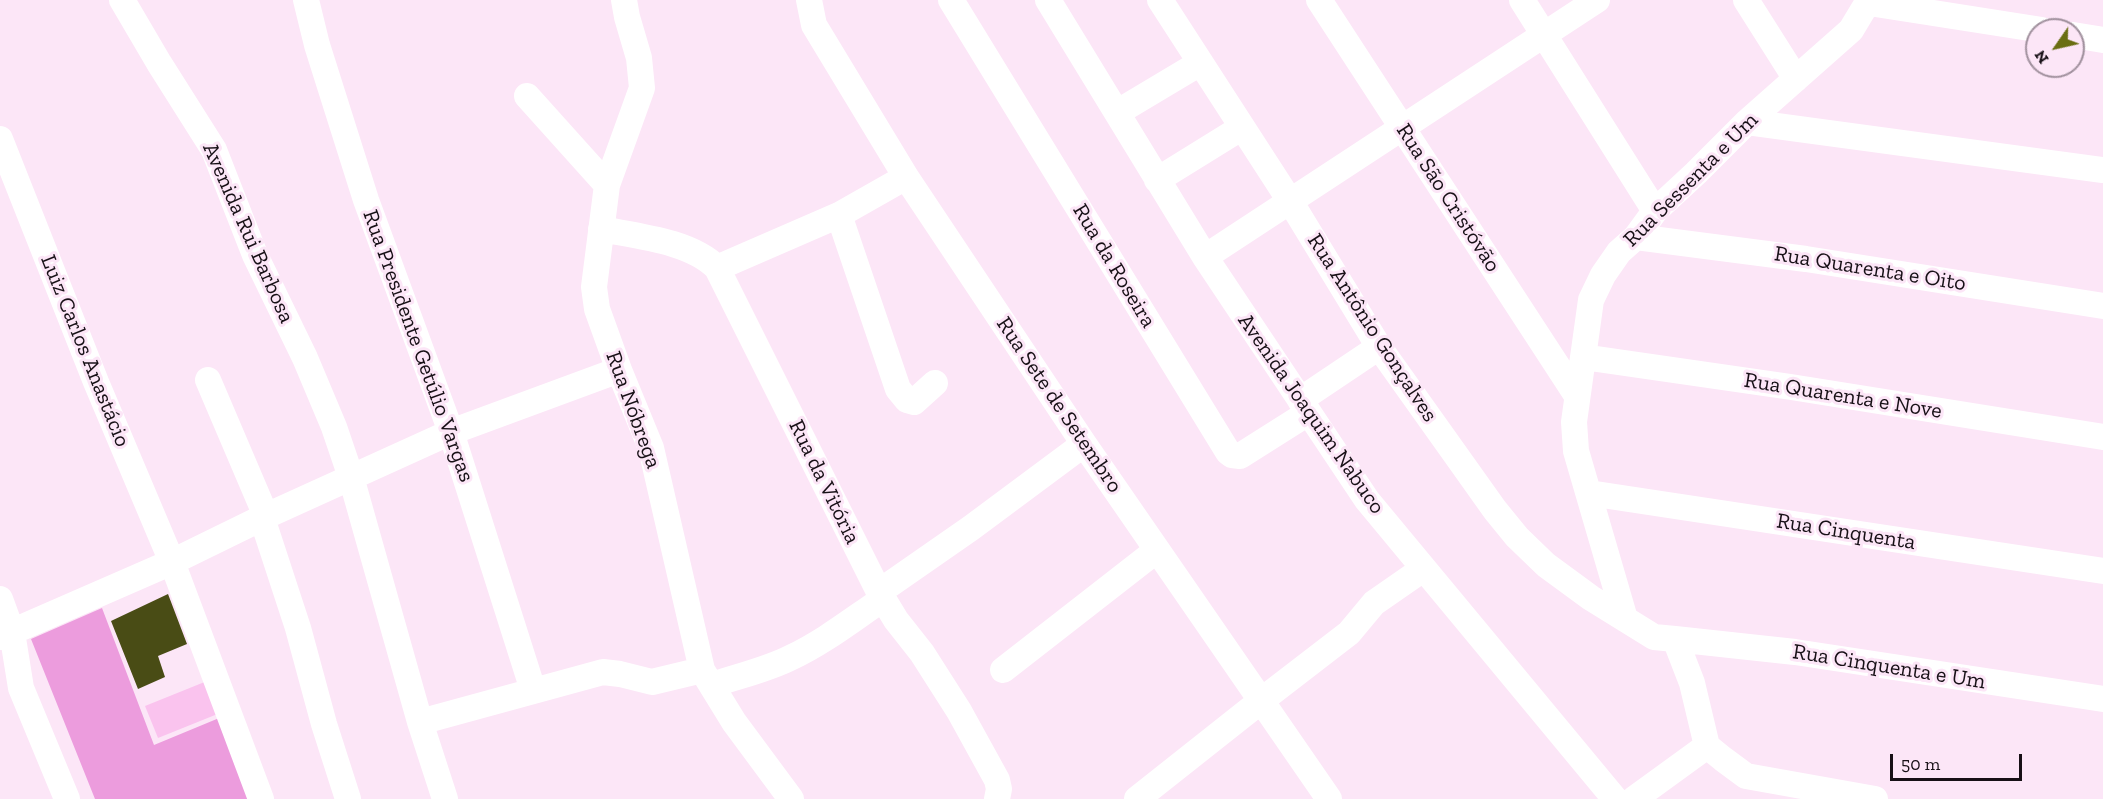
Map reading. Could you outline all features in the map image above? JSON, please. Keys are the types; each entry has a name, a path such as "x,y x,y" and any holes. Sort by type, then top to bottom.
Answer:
{"street":[{"name":"Avenida Rui Barbosa","path":"122,0 214,150 255,255 305,358 334,427 351,477 420,722 445,799"},
{"name":"Rua Presidente Getúlio Vargas","path":"306,0 316,45 366,200 451,432 533,690"},
{"name":"Rua Nóbrega","path":"624,0 639,58 642,88 607,185 594,287 597,309 651,448 707,677 734,722 791,799"},
{"name":"Rua Sete de Setembro","path":"809,0 814,25 906,177 1084,444 1328,799"},
{"name":"Rua da Roseira","path":"951,0 1228,452 1240,456 1304,407"},
{"name":"Avenida Joaquim Nabuco","path":"1048,0 1204,257 1367,500 1615,799"},
{"name":"Rua Antônio Gonçalves","path":"1160,0 1290,201 1379,347 1495,510 1517,537 1546,565 1591,598 1625,619"},
{"name":"Rua São Cristóvão","path":"1319,0 1577,396"},
{"path":"1522,0 1655,211"},
{"path":"1204,257 1598,0"},
{"path":"1746,0 1796,79"},
{"path":"1869,1 2025,27"},
{"name":"Rua Sessenta e Um","path":"1625,619 1576,451 1574,422 1591,300 1603,275 1619,252 1636,237 1655,211 1747,122 1851,30 1869,1"},
{"path":"2085,37 2103,40"},
{"path":"1118,112 1200,63"},
{"path":"527,96 607,185"},
{"path":"1747,122 2103,170"},
{"path":"1157,180 1241,128"},
{"name":"Luiz Carlos Anastácio","path":"0,139 96,382 172,562 261,799"},
{"path":"601,229 653,239 696,253 710,260 717,268 840,215 906,177"},
{"path":"840,215 898,389 907,400 914,402 935,383"},
{"name":"Rua Quarenta e Oito","path":"1636,237 1806,259 2103,306"},
{"name":"Rua da Vitória","path":"717,268 881,595 959,711 997,780 999,789 997,799"},
{"path":"1304,407 1379,347"},
{"name":"Rua Quarenta e Nove","path":"1583,357 2103,436"},
{"path":"6,634 172,562 264,517 451,432 619,370"},
{"path":"208,380 264,517 348,799"},
{"path":"420,722 603,672 652,682 707,677 770,666 792,657 834,633 881,595 1084,444"},
{"name":"Rua Cinquenta","path":"1589,493 2103,571"},
{"path":"1003,670 1157,550"},
{"path":"1137,799 1349,633 1374,603 1423,569"},
{"path":"0,599 6,634 21,688 67,799"},
{"path":"1625,619 1654,637 1675,639 1692,683 1707,746 1747,788 1875,799"},
{"name":"Rua Cinquenta e Um","path":"1675,639 1795,652 2103,699"},
{"path":"1634,799 1707,746"}],"shaded area":[{"path":"102,608 154,745 224,716 255,799 95,799 31,639"},
{"path":"212,679 225,711 158,738 145,706"}],"building":[{"path":"168,594 187,644 158,656 165,677 138,689 111,621"}]}
